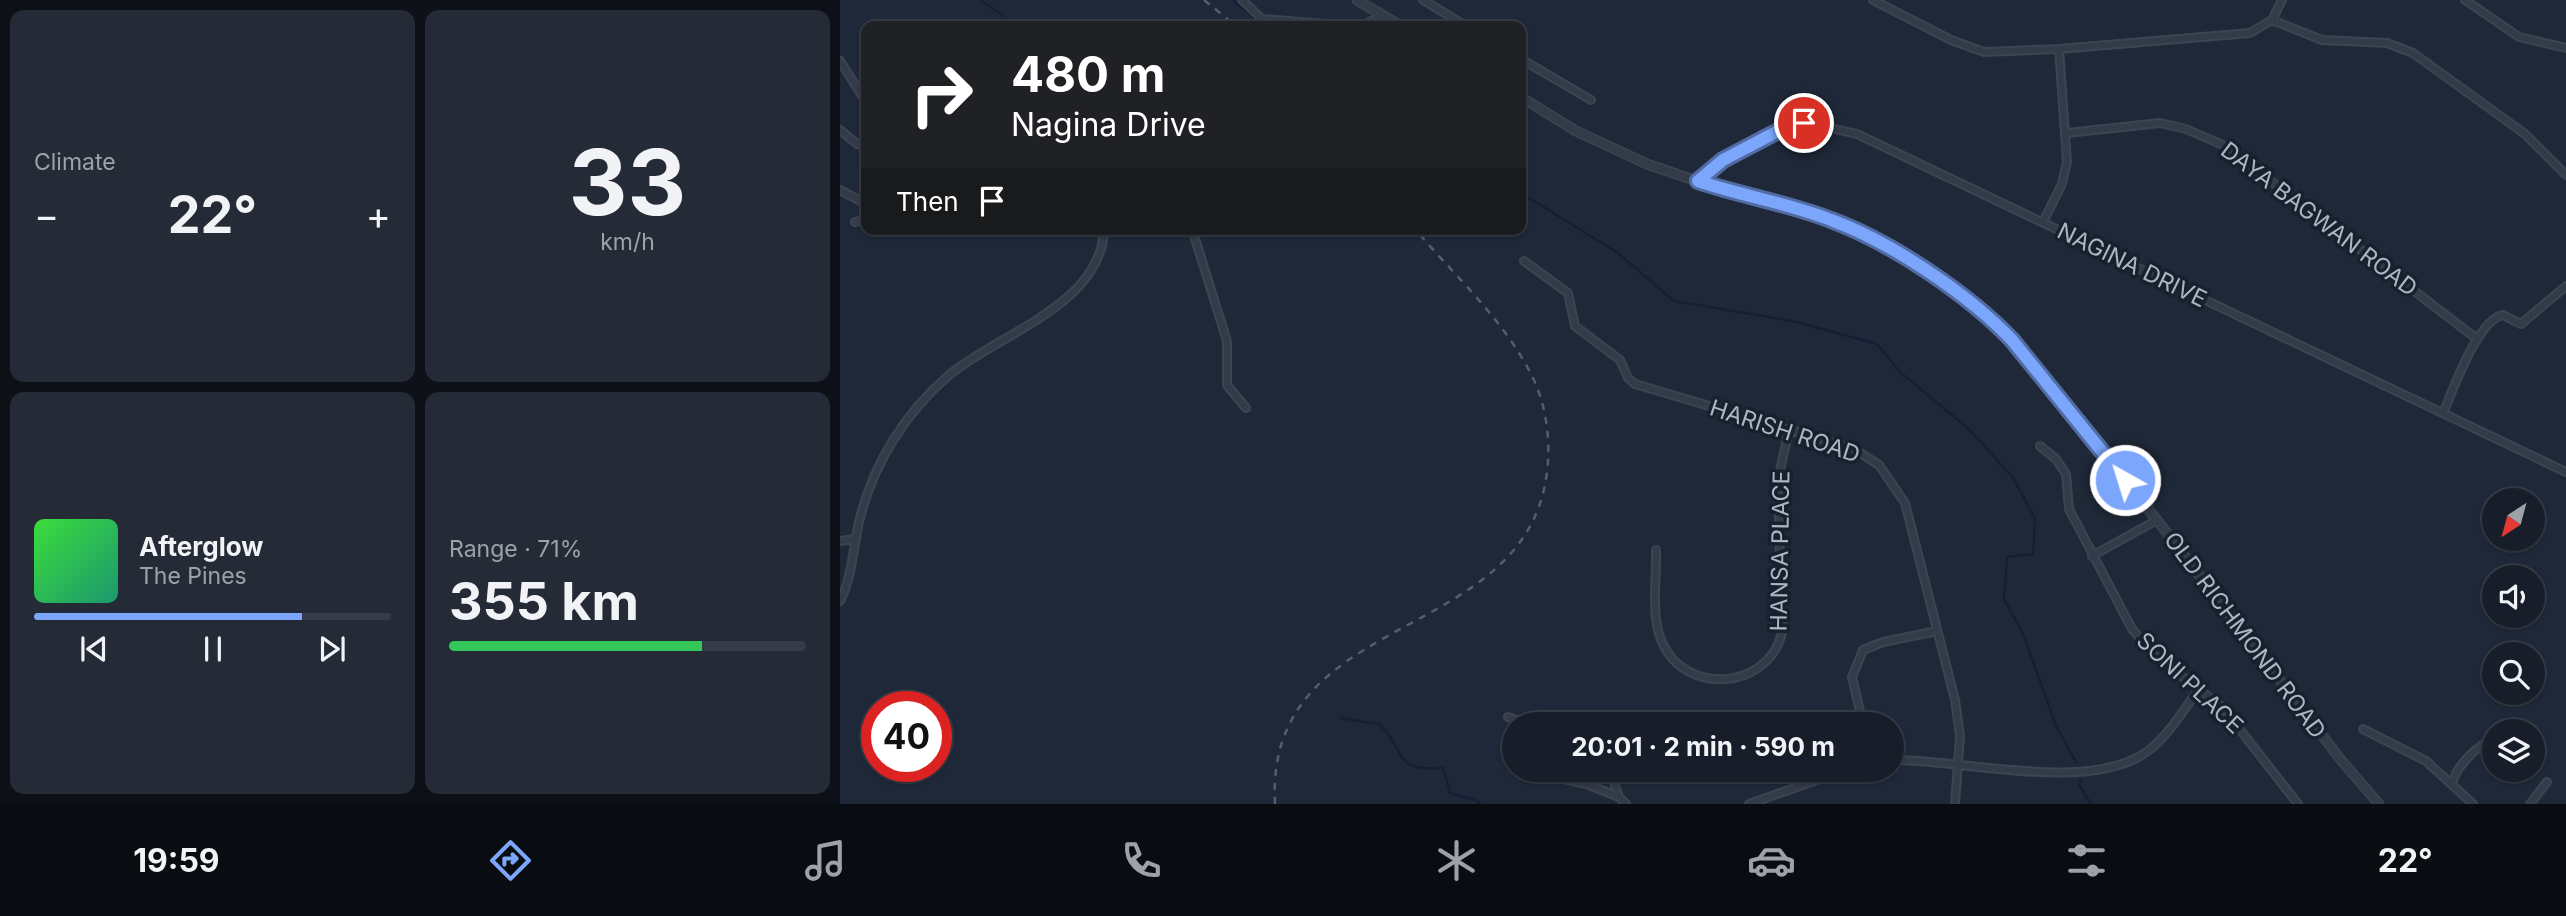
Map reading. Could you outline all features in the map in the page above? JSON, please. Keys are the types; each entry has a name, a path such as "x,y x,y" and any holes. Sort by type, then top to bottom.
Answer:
{"street":[{"path":"1241,0 1262,19 1289,21"},
{"path":"1357,0 1392,21"},
{"path":"1423,0 1458,21"},
{"path":"1873,0 1951,40 1984,52 2235,36 2250,33 2272,19 2282,0"},
{"path":"2465,0 2519,37 2566,48"},
{"path":"1370,21 1382,16"},
{"path":"2272,19 2322,40 2387,43 2413,53 2525,134 2566,175"},
{"path":"2043,222 2066,172 2067,133 2059,49"},
{"path":"840,61 861,94"},
{"path":"1526,62 1591,100"},
{"name":"OLD RICHMOND ROAD","path":"1526,100 1608,146 1647,164 1794,207 1860,232 1974,307 2012,340 2157,520 2341,760 2379,804"},
{"name":"NAGINA DRIVE","path":"1698,181 1723,160 1780,130 1804,123 1857,134 2566,472"},
{"name":"DAYA BAGWAN ROAD","path":"2067,133 2160,123 2186,129 2225,146 2477,339"},
{"path":"840,130 861,146"},
{"path":"840,190 861,201"},
{"path":"855,222 861,220"},
{"path":"840,601 849,579 855,539 874,477 911,415 958,368 1078,290 1097,263 1103,235"},
{"path":"1194,235 1227,341 1227,384 1246,408"},
{"name":"HARISH ROAD","path":"1524,261 1565,290 1571,301 1575,326 1620,360 1630,381 1854,449 1870,457 1886,473 1905,503 1955,700 1960,736 1955,804"},
{"path":"2443,413 2477,339 2499,315 2517,324 2524,322 2566,286"},
{"name":"HANSA PLACE","path":"1656,550 1657,625 1662,645 1676,663 1696,675 1718,680 1749,674 1766,662 1777,647 1782,633 1778,479 1789,430"},
{"name":"SONI PLACE","path":"2040,446 2056,459 2066,474 2070,509 2132,629 2154,655 2232,718 2298,804"},
{"path":"2092,555 2157,520"},
{"path":"840,541 855,539"},
{"path":"1860,712 1852,677 1863,650 1884,642 1937,631"},
{"path":"1904,761 2076,772 2124,765 2150,750 2199,689"},
{"path":"2363,729 2427,761 2473,804"},
{"path":"2452,783 2457,772 2482,746"},
{"path":"1576,782 1619,797 1626,804"},
{"path":"1614,782 1619,797"},
{"path":"1749,804 1811,782"},
{"path":"2530,804 2547,782"}],"waterway":[{"path":"980,0 1004,16"},
{"path":"1233,0 1258,21"},
{"path":"1526,196 1618,253 1674,301 1797,322 1877,344 1900,372 1970,430 2014,479 2035,519 2033,554 2007,557 2004,599 2024,636 2056,726 2076,762"},
{"path":"1340,718 1379,724 1408,763 1415,767 1443,768 1450,793 1476,800 1480,804"},
{"path":"2081,780 2079,785 2091,804"}],"railway":[{"path":"1204,0 1230,21"},
{"path":"1275,804 1283,740 1310,694 1351,659 1449,602 1494,570 1529,528 1547,472 1546,422 1531,374 1492,316 1420,235"}],"route":[{"path":"1804,123 1780,130 1723,160 1705,178 1698,181 1832,220 1860,232 1930,275 1997,324 2125,480"}]}
